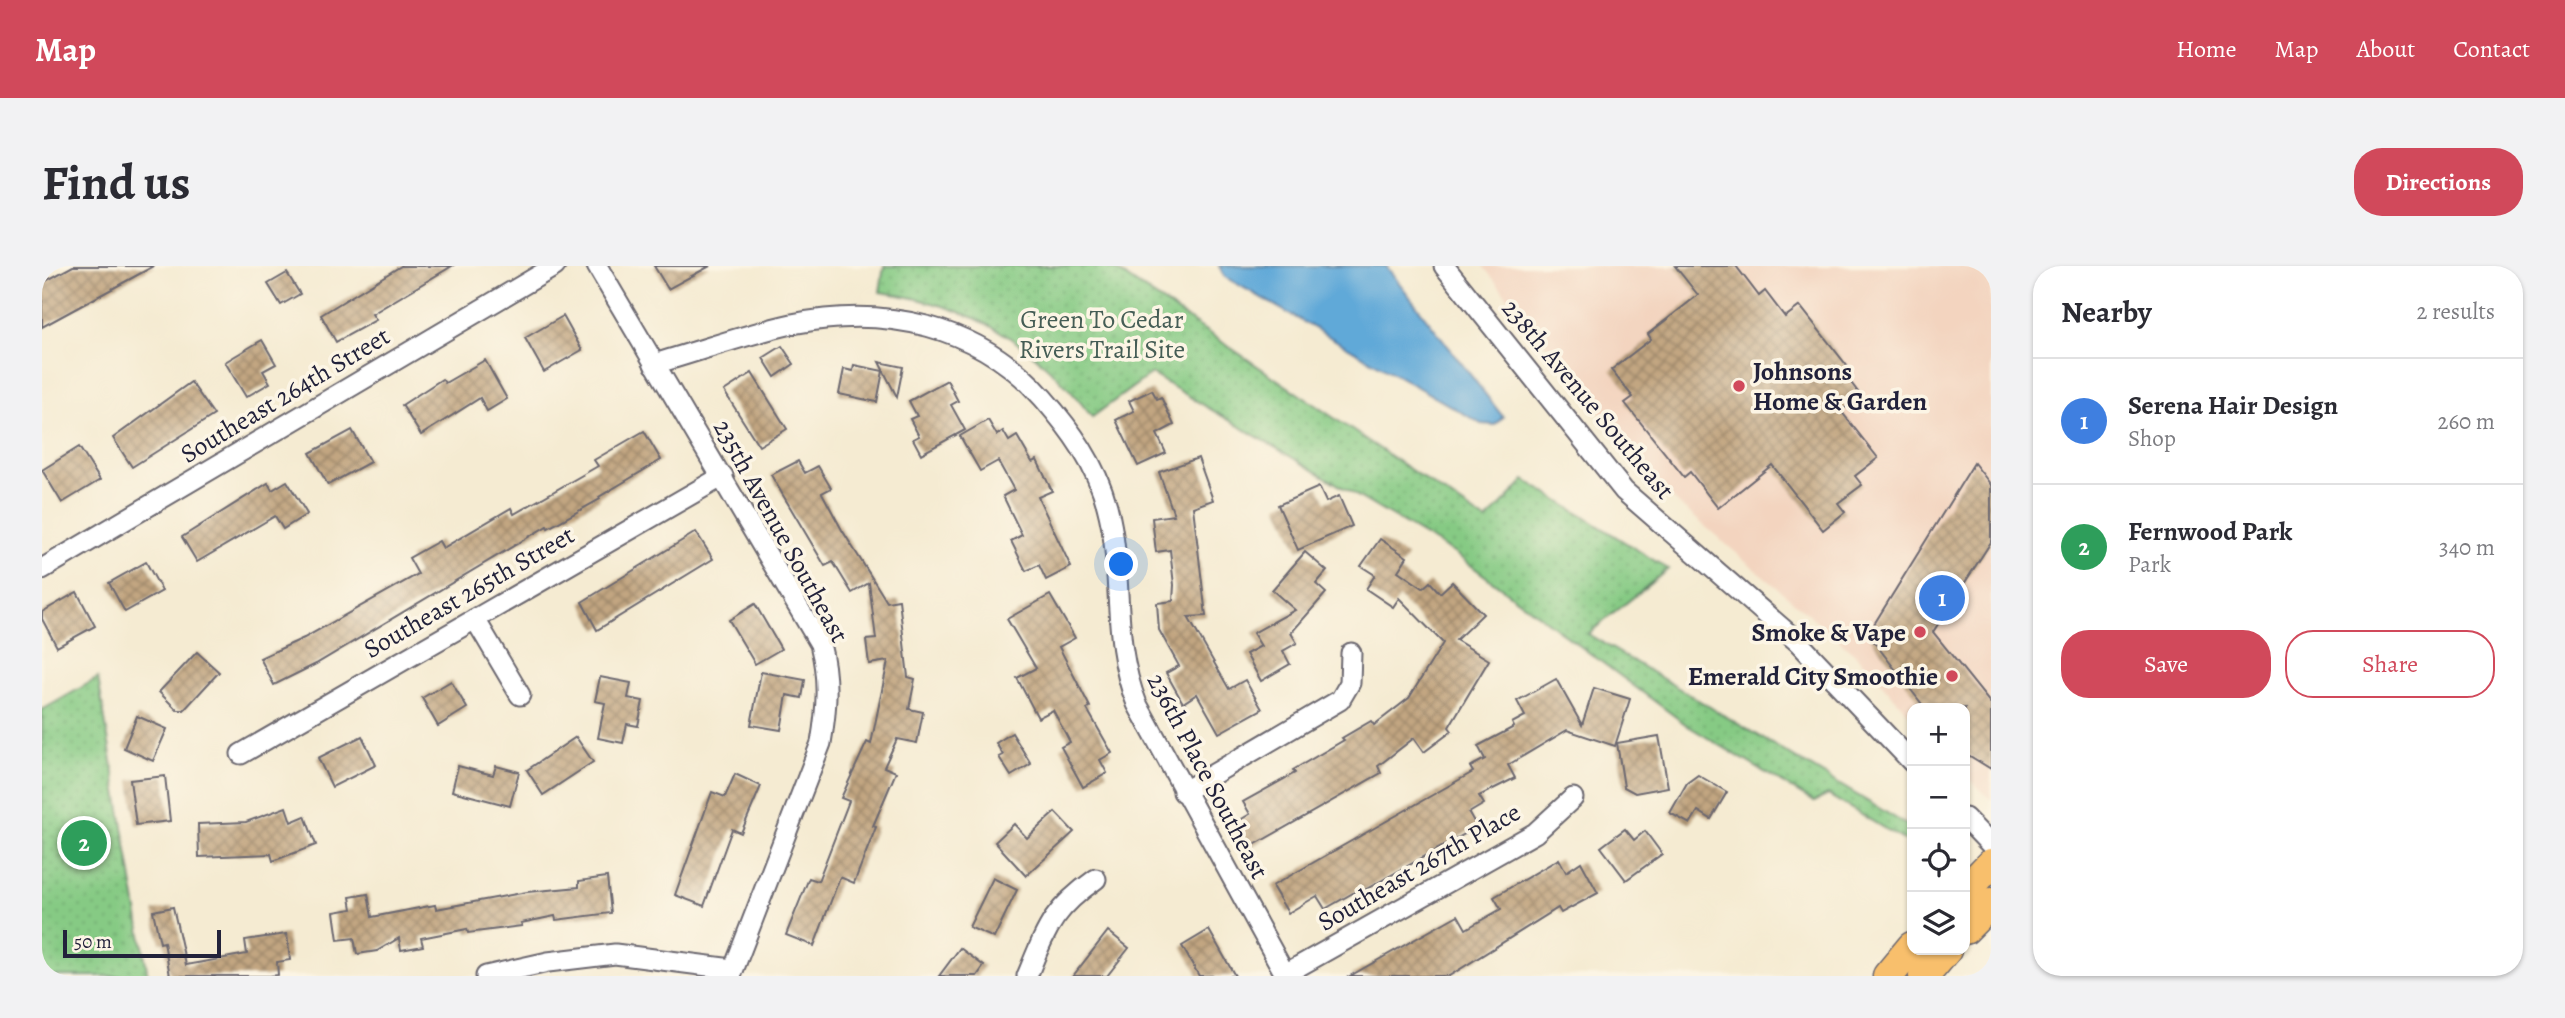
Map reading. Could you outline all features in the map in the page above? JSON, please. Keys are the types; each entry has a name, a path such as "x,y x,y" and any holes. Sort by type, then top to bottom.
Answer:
{"main road":[{"path":"1970,886 1991,863"},
{"path":"1970,924 1991,903"},
{"path":"1888,976 1907,953"},
{"path":"1924,976 1942,955"}],"street":[{"name":"Southeast 264th Street","path":"42,569 555,266"},
{"name":"235th Avenue Southeast","path":"597,266 820,644 827,670 827,707 821,743 732,973"},
{"name":"238th Avenue Southeast","path":"1444,266 1624,491 1798,642 1907,757"},
{"name":"236th Place Southeast","path":"654,364 792,324 854,317 899,318 943,330 969,342 1027,380 1075,436 1099,482 1114,534 1120,646 1125,674 1137,704 1285,975"},
{"name":"Southeast 265th Street","path":"241,754 723,476"},
{"path":"475,619 520,695"},
{"path":"1183,792 1340,700 1350,683 1351,653"},
{"name":"Southeast 267th Place","path":"1285,975 1535,833 1573,798"},
{"path":"1970,823 1991,845"},
{"path":"1027,976 1051,920 1072,895 1096,879"},
{"path":"486,976 548,962 615,954 732,973"}],"shaded area":[{"path":"1483,266 1991,266 1991,800 1970,779 1970,703 1907,703 1907,711 1854,653 1660,488"}],"green space":[{"name":"Green To Cedar Rivers Trail Site","path":"884,266 1110,266 1486,521 1525,480 1668,569 1588,634 1907,825 1907,842 1828,795 1814,802 1688,726 1457,555 1151,374 1092,417 1048,368 1000,331 944,306 880,292"},
{"path":"98,678 148,976 42,976 42,710"}],"water":[{"path":"1219,266 1386,266 1503,417 1495,425 1482,424 1225,277"}],"building":[{"path":"73,266 154,266 42,327 42,283"},
{"path":"401,266 452,266 372,314 376,320 336,342 321,315"},
{"path":"654,266 710,266 668,289"},
{"name":"Johnsons Home & Garden","path":"1675,266 1736,266 1759,296 1765,291 1785,317 1800,306 1851,371 1846,376 1861,396 1841,411 1878,458 1855,476 1862,485 1838,503 1845,512 1823,530 1772,465 1718,508 1690,472 1684,477 1625,403 1633,397 1611,370 1651,339 1648,334 1698,295"},
{"path":"287,273 300,294 281,305 268,284"},
{"path":"563,316 582,350 544,372 525,338"},
{"path":"262,340 276,364 263,371 270,383 246,397 225,362"},
{"path":"782,346 794,364 775,377 763,358"},
{"path":"485,360 507,399 487,411 480,398 421,435 402,405 442,379 445,383"},
{"path":"879,362 903,367 897,397"},
{"path":"854,365 883,371 877,402 839,394 844,369 853,371"},
{"path":"752,373 787,429 759,446 724,391"},
{"path":"947,380 958,401 951,405 965,430 921,454 913,439 919,436 910,419 917,416 909,401"},
{"path":"191,382 214,415 132,467 113,438"},
{"path":"1152,390 1157,399 1161,397 1174,425 1157,434 1166,453 1138,466 1116,420 1134,411 1129,401"},
{"path":"988,420 997,435 1003,431 1009,441 1017,436 1032,462 1037,460 1052,491 1038,497 1071,567 1046,580 1039,565 1026,571 1011,541 1022,535 1003,496 1014,490 998,461 980,471 960,436"},
{"path":"352,430 370,462 328,485 310,453"},
{"path":"644,431 661,460 599,497 600,499 548,528 547,526 316,664 274,685 260,658 304,638 418,574 409,558 439,541 443,548 511,508 514,514 598,466 594,460"},
{"path":"79,447 100,480 62,503 42,470"},
{"path":"1198,458 1213,500 1193,507 1206,616 1188,617 1229,689 1245,680 1262,709 1219,733 1197,694 1183,703 1166,673 1179,666 1159,630 1157,603 1173,601 1174,585 1170,550 1156,552 1152,518 1174,515 1159,472"},
{"path":"798,461 805,473 818,466 831,488 822,493 842,530 887,602 899,600 908,677 915,679 909,709 923,712 917,743 897,739 884,767 896,772 873,826 876,827 854,883 840,877 814,946 786,935 809,878 818,881 849,801 841,798 867,742 871,744 888,661 869,664 866,640 876,639 869,583 852,593 833,562 825,566 771,475"},
{"path":"1974,463 1991,485 1991,542 1933,632 1991,704 1991,769 1970,756 1970,703 1921,703 1868,634"},
{"path":"287,481 307,514 283,529 275,516 197,562 182,537 268,483 272,490"},
{"path":"1319,487 1326,502 1339,496 1352,526 1298,550 1278,505"},
{"path":"696,532 713,559 597,630 582,602"},
{"path":"1380,539 1407,557 1398,571 1423,588 1430,582 1440,593 1452,582 1483,614 1456,640 1489,660 1449,727 1452,731 1424,752 1414,738 1378,766 1381,773 1249,848 1235,823 1250,814 1243,802 1295,773 1293,770 1344,740 1342,738 1371,721 1374,725 1409,698 1443,643 1399,598 1393,607 1366,589 1375,575 1361,566"},
{"path":"1305,552 1327,571 1316,584 1326,593 1291,633 1297,643 1283,651 1290,664 1261,681 1246,654 1261,646 1253,633 1295,610 1272,590"},
{"path":"146,562 162,591 125,612 109,583"},
{"path":"77,592 95,626 57,647 42,619 42,612"},
{"path":"1050,595 1075,638 1059,647 1090,707 1087,709 1112,753 1100,760 1107,773 1083,787 1061,747 1070,742 1053,710 1038,718 1017,678 1036,668 1007,619"},
{"path":"755,604 781,649 755,664 729,620"},
{"path":"197,652 219,672 184,710 177,710 159,692"},
{"path":"761,672 805,680 802,698 787,695 781,730 751,725"},
{"path":"600,677 631,683 628,698 643,701 638,726 627,724 623,743 598,738 605,703 595,701"},
{"path":"1556,679 1582,725 1594,688 1630,699 1615,746 1567,730 1508,765 1515,778 1479,796 1484,804 1469,813 1477,827 1361,892 1360,889 1325,909 1317,896 1288,913 1272,886 1473,772 1470,767 1485,759 1478,746 1514,727 1512,723 1525,716 1517,701"},
{"path":"451,681 467,708 438,726 422,698"},
{"path":"137,716 167,729 153,761 124,748"},
{"path":"1012,733 1031,764 1011,776 999,757 1003,755 996,743"},
{"path":"362,736 376,765 332,787 318,758"},
{"path":"1659,736 1668,787 1635,793 1624,787 1617,743"},
{"path":"576,737 593,762 543,795 527,770"},
{"path":"458,766 493,775 496,766 519,772 510,806 452,791"},
{"path":"735,774 761,786 741,833 732,829 704,906 675,895 712,792 725,797"},
{"path":"1698,775 1727,792 1711,819 1698,811 1690,824 1670,813 1687,783"},
{"path":"165,776 170,821 136,825 130,780"},
{"path":"286,807 291,822 305,816 316,845 273,861 271,854 199,857 198,824 246,822"},
{"path":"1055,812 1074,832 1026,876 995,842 1014,824 1027,838"},
{"path":"1625,829 1634,840 1645,831 1662,854 1626,880 1601,847"},
{"path":"1559,859 1566,872 1581,862 1598,893 1561,913 1558,908 1449,976 1350,976 1458,915 1466,929 1501,909 1494,897"},
{"path":"607,877 611,913 556,920 555,916 521,923 522,926 468,933 467,929 421,938 423,946 401,950 399,938 377,951 357,954 354,938 338,940 334,912 352,909 350,897 368,894 372,917 435,905 436,909 527,892 579,887 579,881"},
{"path":"993,878 1017,890 994,938 969,927"},
{"path":"173,907 186,965 247,954 245,940 287,934 290,960 277,962 278,975 170,976 164,942 160,943 153,911"},
{"path":"1209,930 1235,976 1199,976 1182,946"},
{"path":"1108,931 1129,948 1107,976 1073,976"},
{"path":"960,948 984,966 977,976 939,976"}],"place":[{"name":"Johnsons Home & Garden","path":"1739,386"},
{"name":"Serena Hair Design","path":"1942,598"},
{"name":"Smoke & Vape","path":"1920,632"},
{"name":"Emerald City Smoothie","path":"1952,676"},
{"name":"Fernwood Park","path":"84,843"}]}
